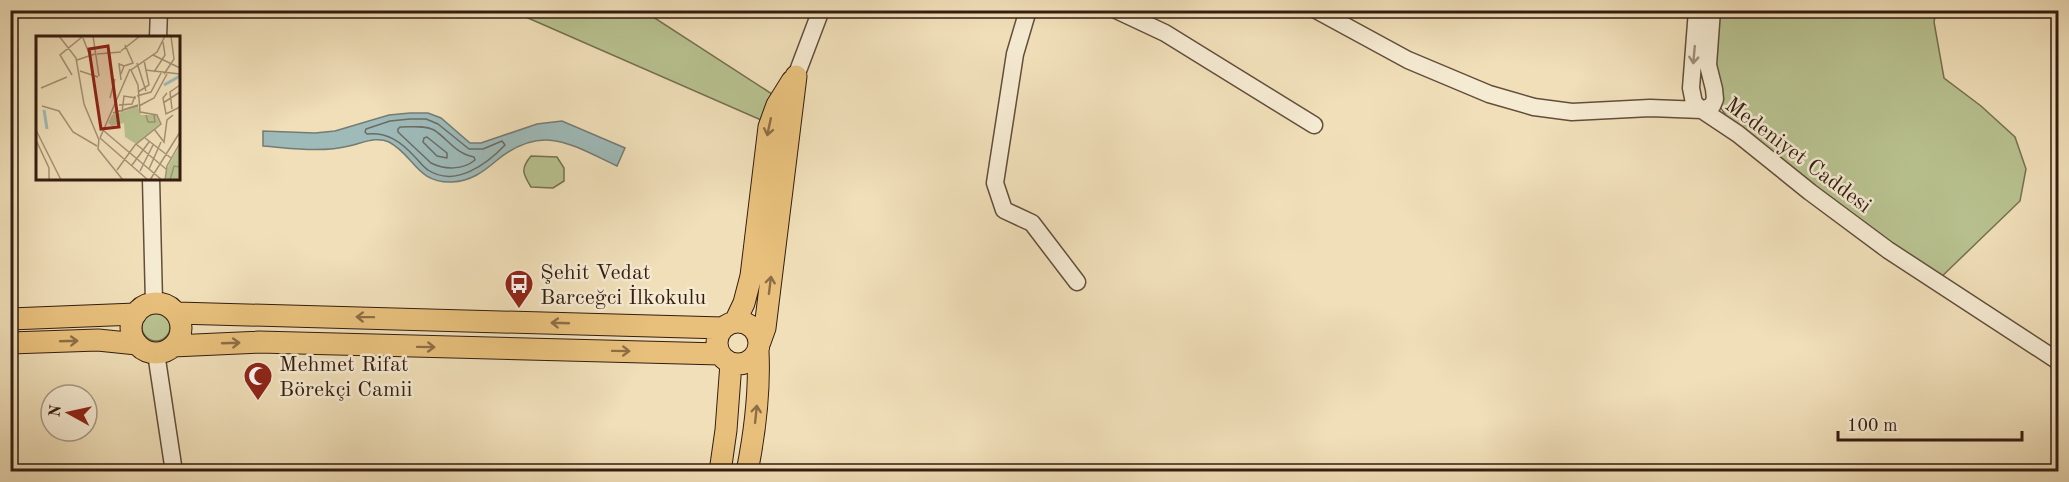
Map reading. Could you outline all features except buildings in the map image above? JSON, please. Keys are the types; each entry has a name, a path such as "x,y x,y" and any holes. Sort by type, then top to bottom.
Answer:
{"main road":[{"path":"720,471 726,430 725,359 717,341 744,303 751,276 769,127 777,105 796,76"},
{"path":"10,343 98,340 156,347 259,342 725,359 745,364 751,361 759,347 765,328 796,76"},
{"path":"10,319 145,308 165,304 177,313 749,325 758,335 759,376 757,411 747,471"},
{"path":"145,308 131,329 156,347"},
{"path":"156,347 180,334 181,327 177,313"}],"street":[{"path":"158,36 159,10"},
{"path":"1028,10 1015,54 995,183 1004,210 1032,223 1077,282"},
{"path":"1116,10 1165,33 1314,125"},
{"name":"Medeniyet Caddesi","path":"1316,10 1408,60 1489,94 1534,107 1572,112 1650,108 1702,110 1738,134 1810,192 1888,249 2058,361"},
{"path":"1697,10 1691,88 1694,103 1702,110 1713,106 1715,99 1708,65 1712,10"},
{"path":"796,76 816,13"},
{"path":"145,308 151,180"},
{"path":"156,347 174,471"}],"green space":[{"path":"512,11 644,11 772,94 761,120"},
{"path":"1712,11 1936,11 1934,22 1944,78 1981,106 2015,137 2026,169 2020,201 1936,282 1738,134 1715,99"},
{"path":"531,156 557,157 564,168 564,181 553,188 531,187 524,168"},
{"path":"156,313 166,317 170,327 166,337 156,341 146,337 142,327 146,317"}],"water":[{"path":"428,113 441,118 470,143 481,143 537,124 562,121 625,148 617,166 570,145 542,140 512,149 476,175 452,182 431,178 417,168 398,148 384,140 328,149 263,146 263,131 315,133 335,131 389,115"}],"place":[{"name":"Şehit Vedat Barceğci İlkokulu","path":"519,310"},
{"name":"Mehmet Rifat Börekçi Camii","path":"258,402"}]}
